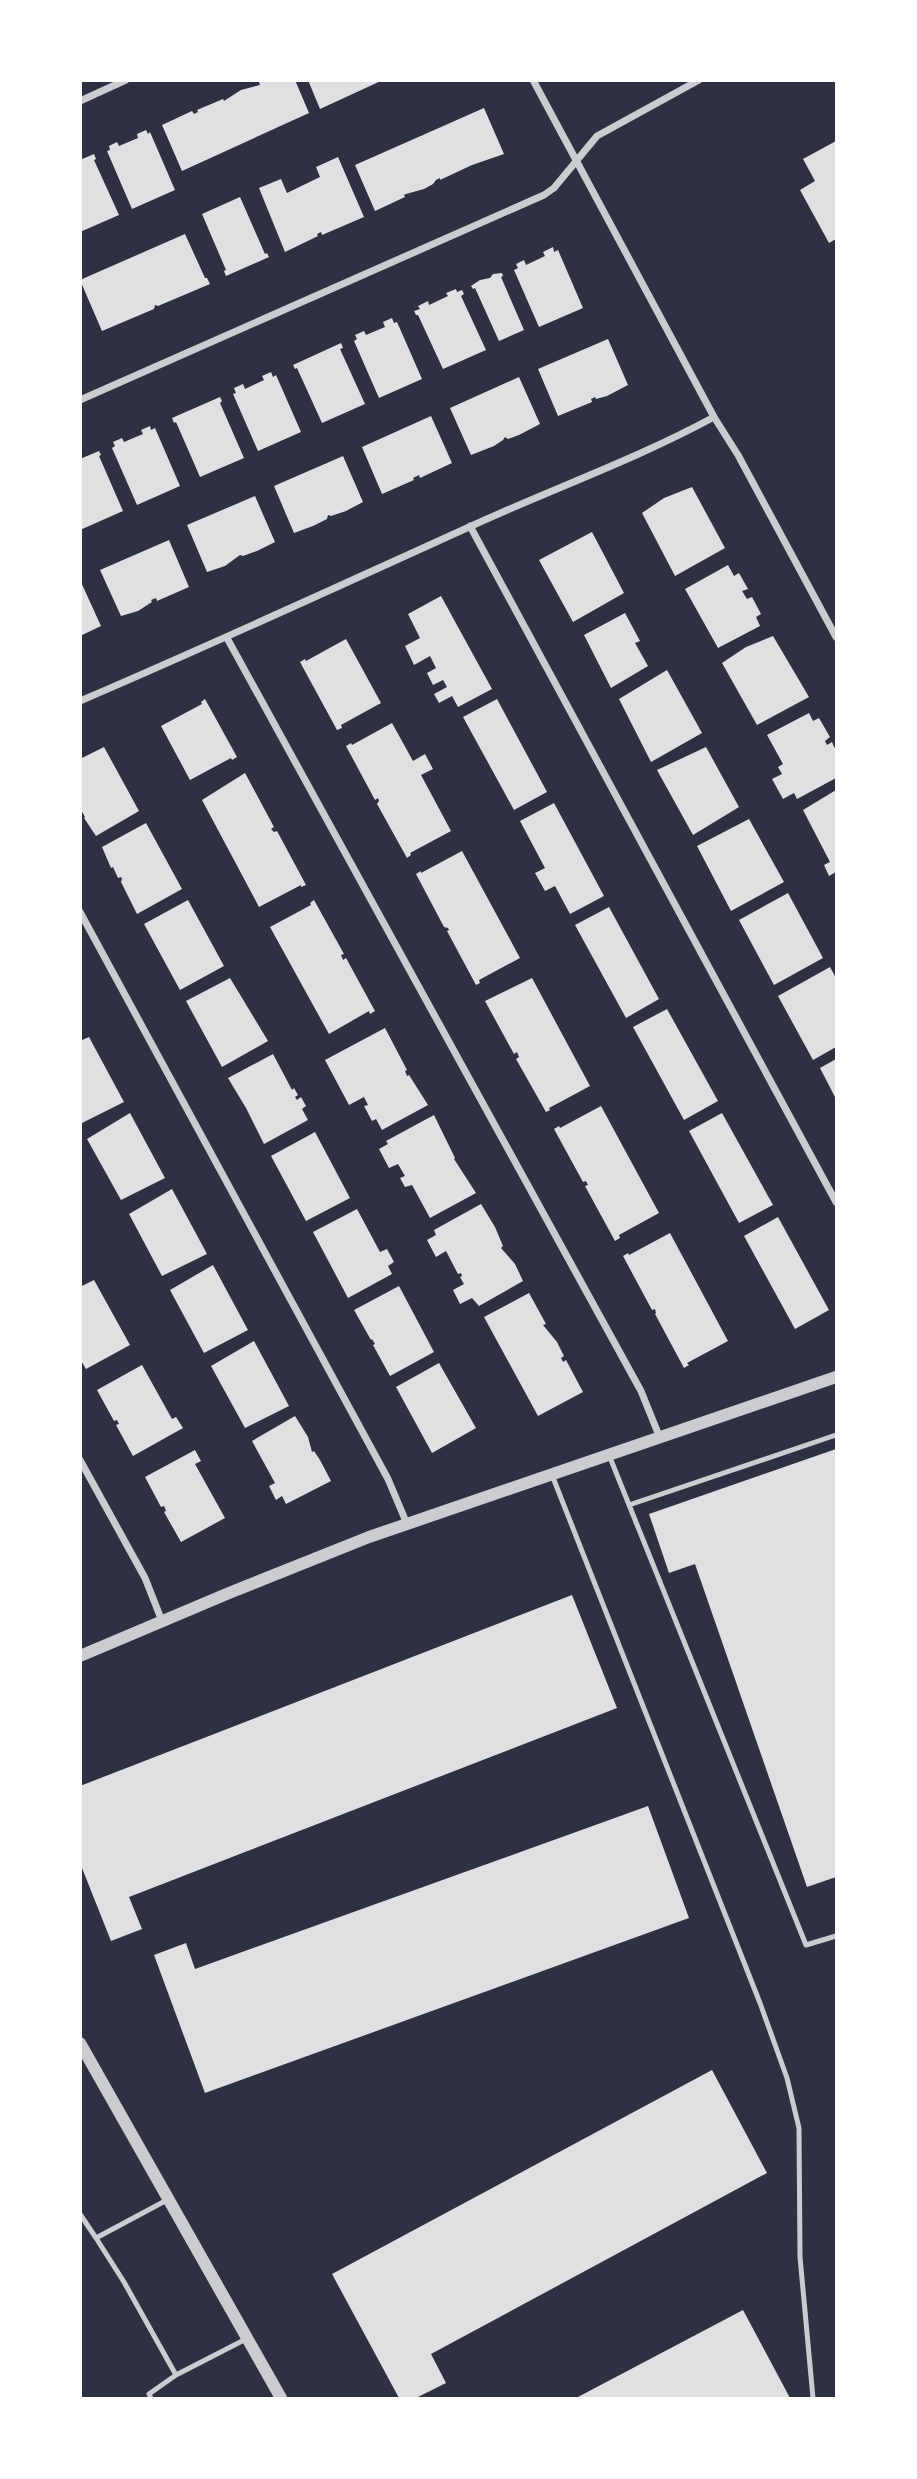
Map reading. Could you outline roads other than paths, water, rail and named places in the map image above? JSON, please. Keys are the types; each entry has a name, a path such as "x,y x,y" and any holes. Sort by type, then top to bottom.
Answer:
{"street":[{"path":"80,101 126,80"},
{"path":"533,80 836,637"},
{"path":"80,400 544,194 554,188 597,136 699,80"},
{"path":"80,701 228,638 470,526 675,438 714,416"},
{"path":"470,526 836,1202"},
{"path":"228,638 640,1391 660,1438"},
{"path":"80,912 388,1479 407,1524"},
{"path":"80,1656 328,1552 836,1377"},
{"path":"80,1460 145,1578 162,1621"},
{"path":"80,2043 281,2399"}],"lane":[{"path":"629,1506 836,1435"},
{"path":"609,1455 806,1945 836,1936"},
{"path":"552,1475 787,2078 799,2127 800,2258 813,2399"},
{"path":"96,2238 169,2199"},
{"path":"80,2214 124,2282 176,2375"},
{"path":"151,2399 149,2394 176,2375 248,2338"}]}
